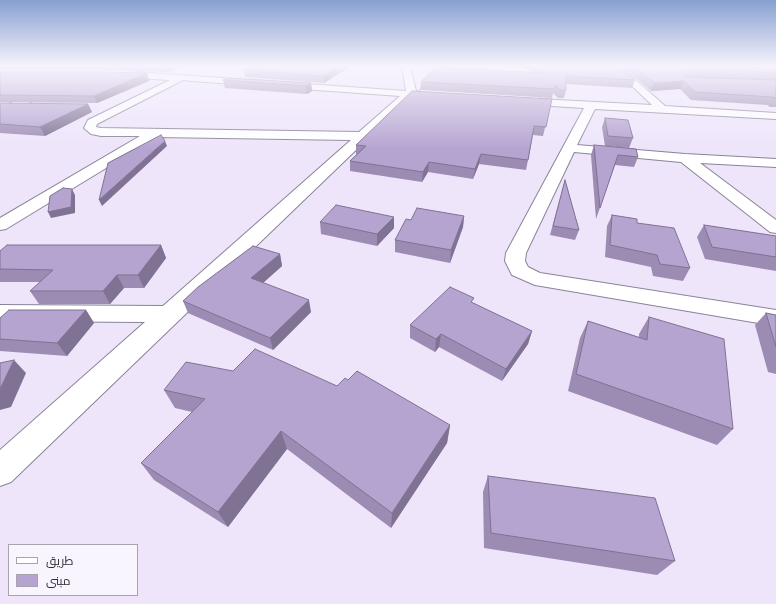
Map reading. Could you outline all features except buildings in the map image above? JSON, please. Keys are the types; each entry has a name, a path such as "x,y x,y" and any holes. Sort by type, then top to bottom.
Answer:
{"street":[{"path":"0,112 44,94"},
{"path":"148,94 92,122 90,128 101,132 153,134 363,136"},
{"path":"0,471 408,94"},
{"path":"440,94 591,105 776,113"},
{"path":"444,94 776,116"},
{"path":"646,94 661,108"},
{"path":"591,105 516,253 515,261 519,271 535,279 776,318"},
{"path":"0,108 15,106 45,106"},
{"path":"97,107 120,108"},
{"path":"0,225 153,134"},
{"path":"569,148 685,158 776,163"},
{"path":"685,158 776,228"},
{"path":"0,313 170,314"}]}
